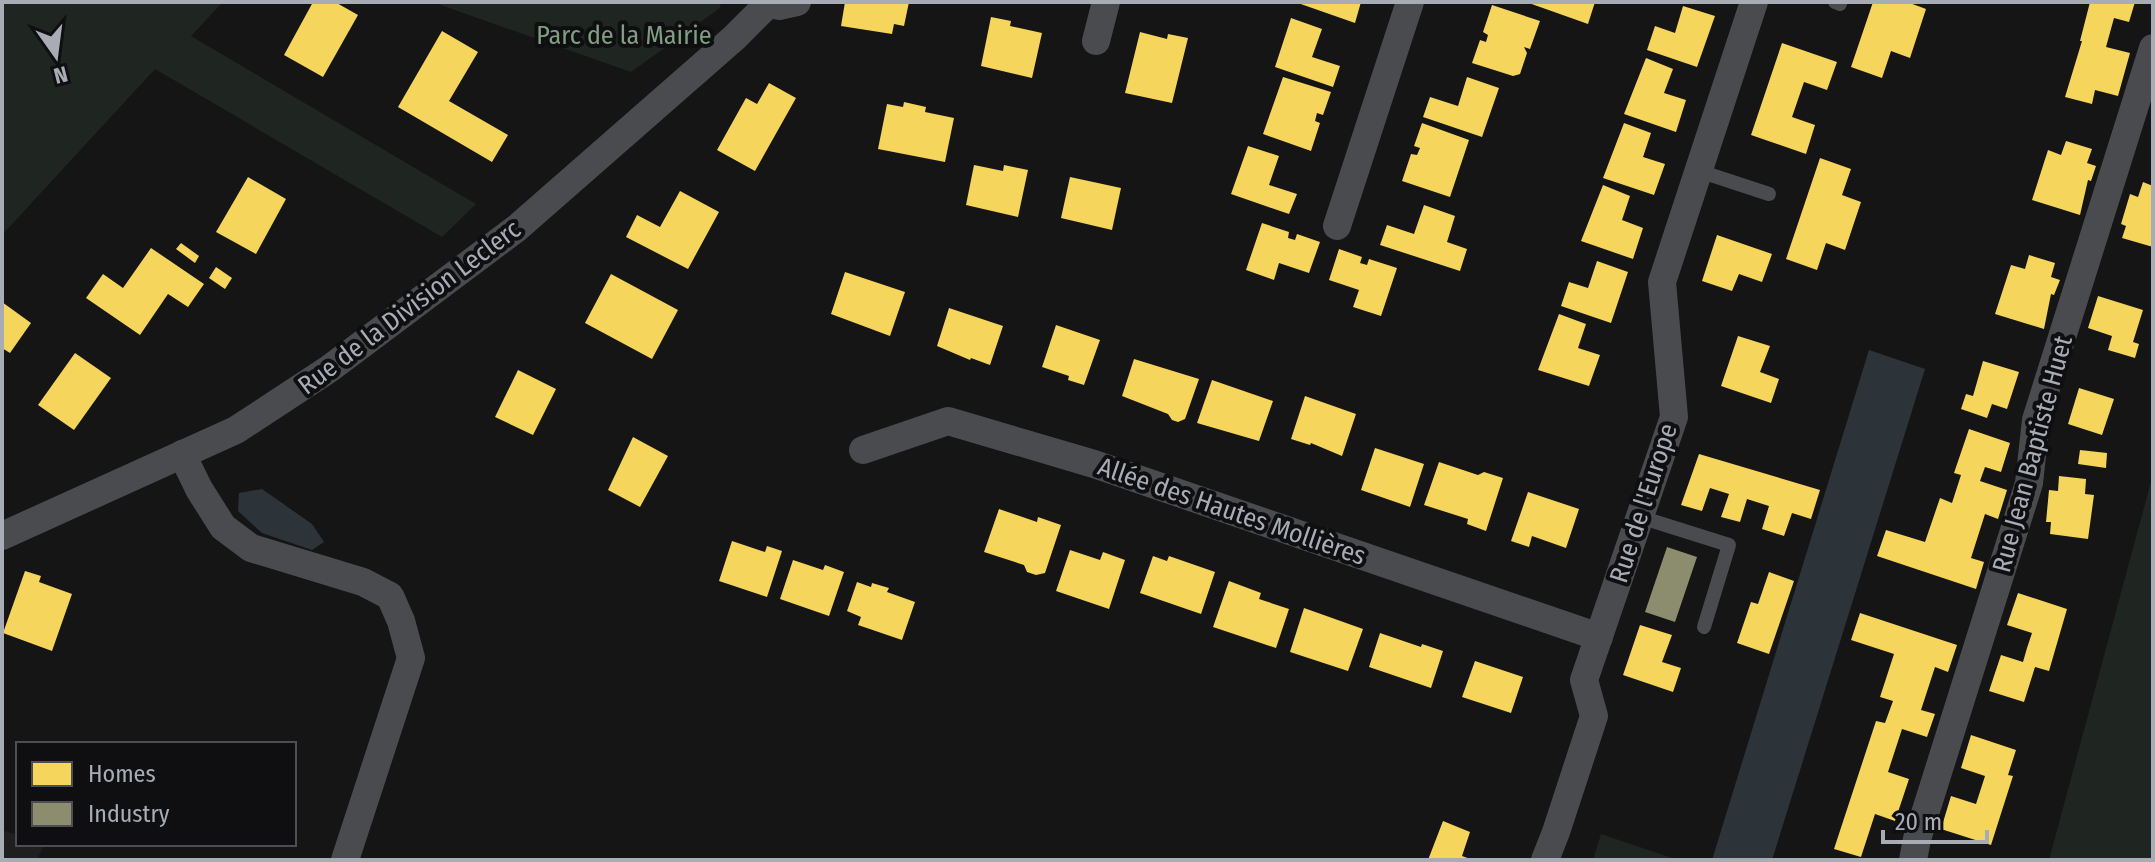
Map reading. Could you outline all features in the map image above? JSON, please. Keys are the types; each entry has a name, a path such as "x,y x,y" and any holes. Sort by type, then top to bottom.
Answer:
{"street":[{"path":"766,3 779,6 797,2"},
{"path":"1096,41 1104,2"},
{"path":"1337,226 1410,2"},
{"name":"Rue de l'Europe","path":"1545,860 1594,716 1584,680 1674,417 1662,282 1754,2"},
{"name":"Rue de la Division Leclerc","path":"2,536 236,430 329,369 517,228 734,38 766,3"},
{"name":"Rue Jean Baptiste Huet","path":"1913,860 2029,483 2036,420 2153,48"},
{"name":"Allée des Hautes Mollières","path":"863,450 948,421 1094,464 1599,637"},
{"path":"182,454 223,527 251,548 363,582 390,596 401,621 411,658 345,860"}],"lane":[{"path":"1699,171 1769,194"},
{"path":"1640,517 1729,545 1704,627"}],"shaded area":[{"path":"1869,350 1925,369 1772,860 1712,860"},
{"path":"262,489 312,524 324,542 312,550 262,533 238,511 239,493"},
{"path":"2,830 16,834 16,846 44,846 37,860 2,860"}],"green space":[{"path":"2,2 223,2 191,36 476,204 442,237 155,69 2,235"},
{"name":"Parc de la Mairie","path":"432,2 721,2 720,8 631,72"},
{"path":"2153,474 2153,860 2049,860"},
{"path":"1601,834 1678,860 1593,860"}],"building: Homes":[{"path":"313,2 335,2 358,15 323,77 284,55"},
{"path":"845,2 909,2 904,26 894,24 892,34 841,26"},
{"path":"1295,2 1361,2 1355,23"},
{"path":"1526,2 1595,2 1588,24"},
{"path":"1873,2 1907,2 1926,9 1910,58 1891,51 1882,78 1851,67"},
{"path":"2090,2 2135,2 2129,22 2114,18 2106,47 2130,53 2118,96 2095,90 2092,104 2065,97"},
{"path":"1492,5 1540,21 1530,49 1524,47 1527,53 1520,74 1513,76 1472,63 1480,40 1486,42 1488,35 1483,32"},
{"path":"1683,6 1715,16 1697,67 1647,50 1655,26 1675,33"},
{"path":"991,17 1011,21 1010,26 1042,33 1032,78 981,66"},
{"path":"1291,18 1322,29 1312,57 1340,66 1333,87 1275,67"},
{"path":"442,31 478,52 449,101 508,135 492,162 398,107"},
{"path":"1140,32 1167,39 1168,34 1188,38 1172,103 1125,93"},
{"path":"1782,43 1837,62 1827,90 1804,82 1792,117 1815,125 1806,154 1751,135"},
{"path":"1646,58 1673,69 1664,93 1686,100 1676,132 1624,114"},
{"path":"1283,77 1331,92 1323,115 1317,113 1315,121 1320,123 1311,151 1263,134"},
{"path":"1467,77 1499,88 1482,137 1423,117 1430,97 1458,106"},
{"path":"769,83 796,98 755,171 717,150 746,98 757,104"},
{"path":"904,102 926,107 925,112 954,118 945,162 878,149 887,104 903,107"},
{"path":"1422,123 1469,140 1450,197 1402,181 1411,154 1417,155 1420,148 1414,146"},
{"path":"1624,123 1651,133 1643,157 1665,164 1654,195 1603,178"},
{"path":"2066,141 2092,149 2087,163 2096,166 2091,181 2088,180 2080,215 2032,200 2048,150 2061,155"},
{"path":"1248,146 1279,156 1269,185 1297,194 1289,214 1231,194"},
{"path":"1820,158 1851,169 1842,195 1861,202 1845,250 1826,243 1817,270 1786,259"},
{"path":"974,165 1003,171 1004,165 1028,170 1018,217 966,205"},
{"path":"248,177 286,199 256,254 216,232"},
{"path":"1070,177 1121,188 1112,230 1061,218"},
{"path":"2143,182 2153,186 2153,247 2122,238 2126,226 2121,224 2130,194 2138,197"},
{"path":"1603,185 1630,196 1622,220 1643,228 1633,259 1581,241"},
{"path":"680,191 719,212 688,269 626,237 637,215 660,227"},
{"path":"1424,205 1455,216 1447,242 1467,249 1460,271 1380,245 1387,225 1414,234"},
{"path":"1262,223 1289,232 1288,238 1295,240 1297,234 1320,242 1309,273 1279,263 1274,280 1246,270"},
{"path":"1717,235 1772,254 1762,282 1739,274 1732,291 1702,281"},
{"path":"181,243 199,256 195,263 176,249"},
{"path":"151,248 204,284 188,307 168,294 140,335 86,298 103,274 123,288"},
{"path":"1339,249 1362,257 1360,263 1367,265 1369,259 1397,268 1381,316 1353,307 1359,290 1329,280"},
{"path":"2029,255 2055,263 2051,277 2060,280 2054,295 2051,294 2044,329 1995,314 2011,265 2025,269"},
{"path":"1597,261 1628,272 1611,323 1561,306 1569,282 1588,288"},
{"path":"216,267 232,278 225,289 209,278"},
{"path":"845,272 905,292 890,336 831,314"},
{"path":"611,274 678,310 652,359 585,323"},
{"path":"2098,296 2143,310 2133,342 2139,344 2135,358 2108,350 2112,336 2088,328"},
{"path":"2,302 31,323 10,353 2,348"},
{"path":"949,308 1003,326 990,365 937,346"},
{"path":"1559,314 1586,324 1578,348 1600,355 1589,386 1538,370"},
{"path":"1056,325 1100,340 1084,385 1042,367"},
{"path":"1738,336 1770,346 1760,372 1779,379 1771,403 1721,386"},
{"path":"75,353 111,378 74,430 38,405"},
{"path":"1134,359 1199,379 1185,419 1178,422 1172,420 1168,414 1122,396"},
{"path":"1983,361 2019,372 2007,409 1992,404 1987,418 1961,409 1966,394 1973,396"},
{"path":"518,370 556,389 533,435 495,417"},
{"path":"1212,380 1273,401 1259,441 1197,423"},
{"path":"2079,388 2114,399 2102,435 2068,424"},
{"path":"1305,396 1356,414 1342,456 1311,443 1291,439"},
{"path":"1969,429 2010,443 2001,472 1985,467 1980,481 2007,490 1998,519 1985,514 1971,558 1984,562 1976,589 1877,556 1886,530 1925,542 1940,498 1952,503 1961,475 1954,473"},
{"path":"633,437 668,456 640,507 608,490"},
{"path":"1375,448 1424,464 1410,507 1361,490"},
{"path":"2080,450 2107,453 2106,468 2078,464"},
{"path":"1699,454 1820,490 1811,519 1792,513 1784,536 1762,529 1769,506 1747,499 1740,522 1721,517 1729,494 1710,488 1702,511 1681,505"},
{"path":"1439,462 1478,475 1484,472 1503,478 1486,531 1467,524 1468,519 1424,505"},
{"path":"2059,476 2086,479 2085,494 2094,495 2088,539 2050,534 2051,522 2046,522 2049,490 2058,491"},
{"path":"1528,492 1579,509 1566,548 1532,536 1529,547 1511,541"},
{"path":"999,509 1037,522 1038,517 1061,525 1045,573 1036,575 1027,572 1024,565 984,552"},
{"path":"732,541 765,552 767,546 782,551 767,597 719,581"},
{"path":"1070,550 1100,560 1103,552 1125,560 1109,609 1056,591"},
{"path":"1153,556 1167,561 1169,556 1215,572 1201,614 1140,593"},
{"path":"793,560 823,570 825,565 844,572 829,616 780,599"},
{"path":"25,571 41,576 39,582 72,594 52,651 3,633"},
{"path":"1769,572 1794,581 1769,654 1737,643 1751,602 1758,604"},
{"path":"1229,581 1261,593 1259,599 1289,609 1276,648 1213,627"},
{"path":"857,582 889,588 887,592 915,602 902,640 858,625 861,617 847,611"},
{"path":"2018,593 2067,609 2049,671 2035,667 2024,702 1989,691 2001,655 2023,662 2032,633 2007,625"},
{"path":"1304,608 1363,629 1348,671 1290,652"},
{"path":"1860,613 1957,645 1948,672 1935,667 1921,710 1935,714 1927,737 1902,729 1888,772 1909,779 1895,821 1875,814 1861,857 1834,849 1876,721 1885,723 1893,701 1880,697 1894,654 1851,640"},
{"path":"1640,625 1672,635 1662,662 1681,668 1673,692 1623,675"},
{"path":"1380,633 1443,651 1431,688 1369,667"},
{"path":"1475,661 1523,677 1511,713 1462,697"},
{"path":"1971,735 2016,750 2008,775 2013,776 1991,845 1941,829 1951,796 1976,804 1985,776 1961,768"},
{"path":"1443,821 1470,832 1462,856 1473,860 1428,860"}],"building: Industry":[{"path":"1667,547 1697,557 1675,622 1645,612"}]}
